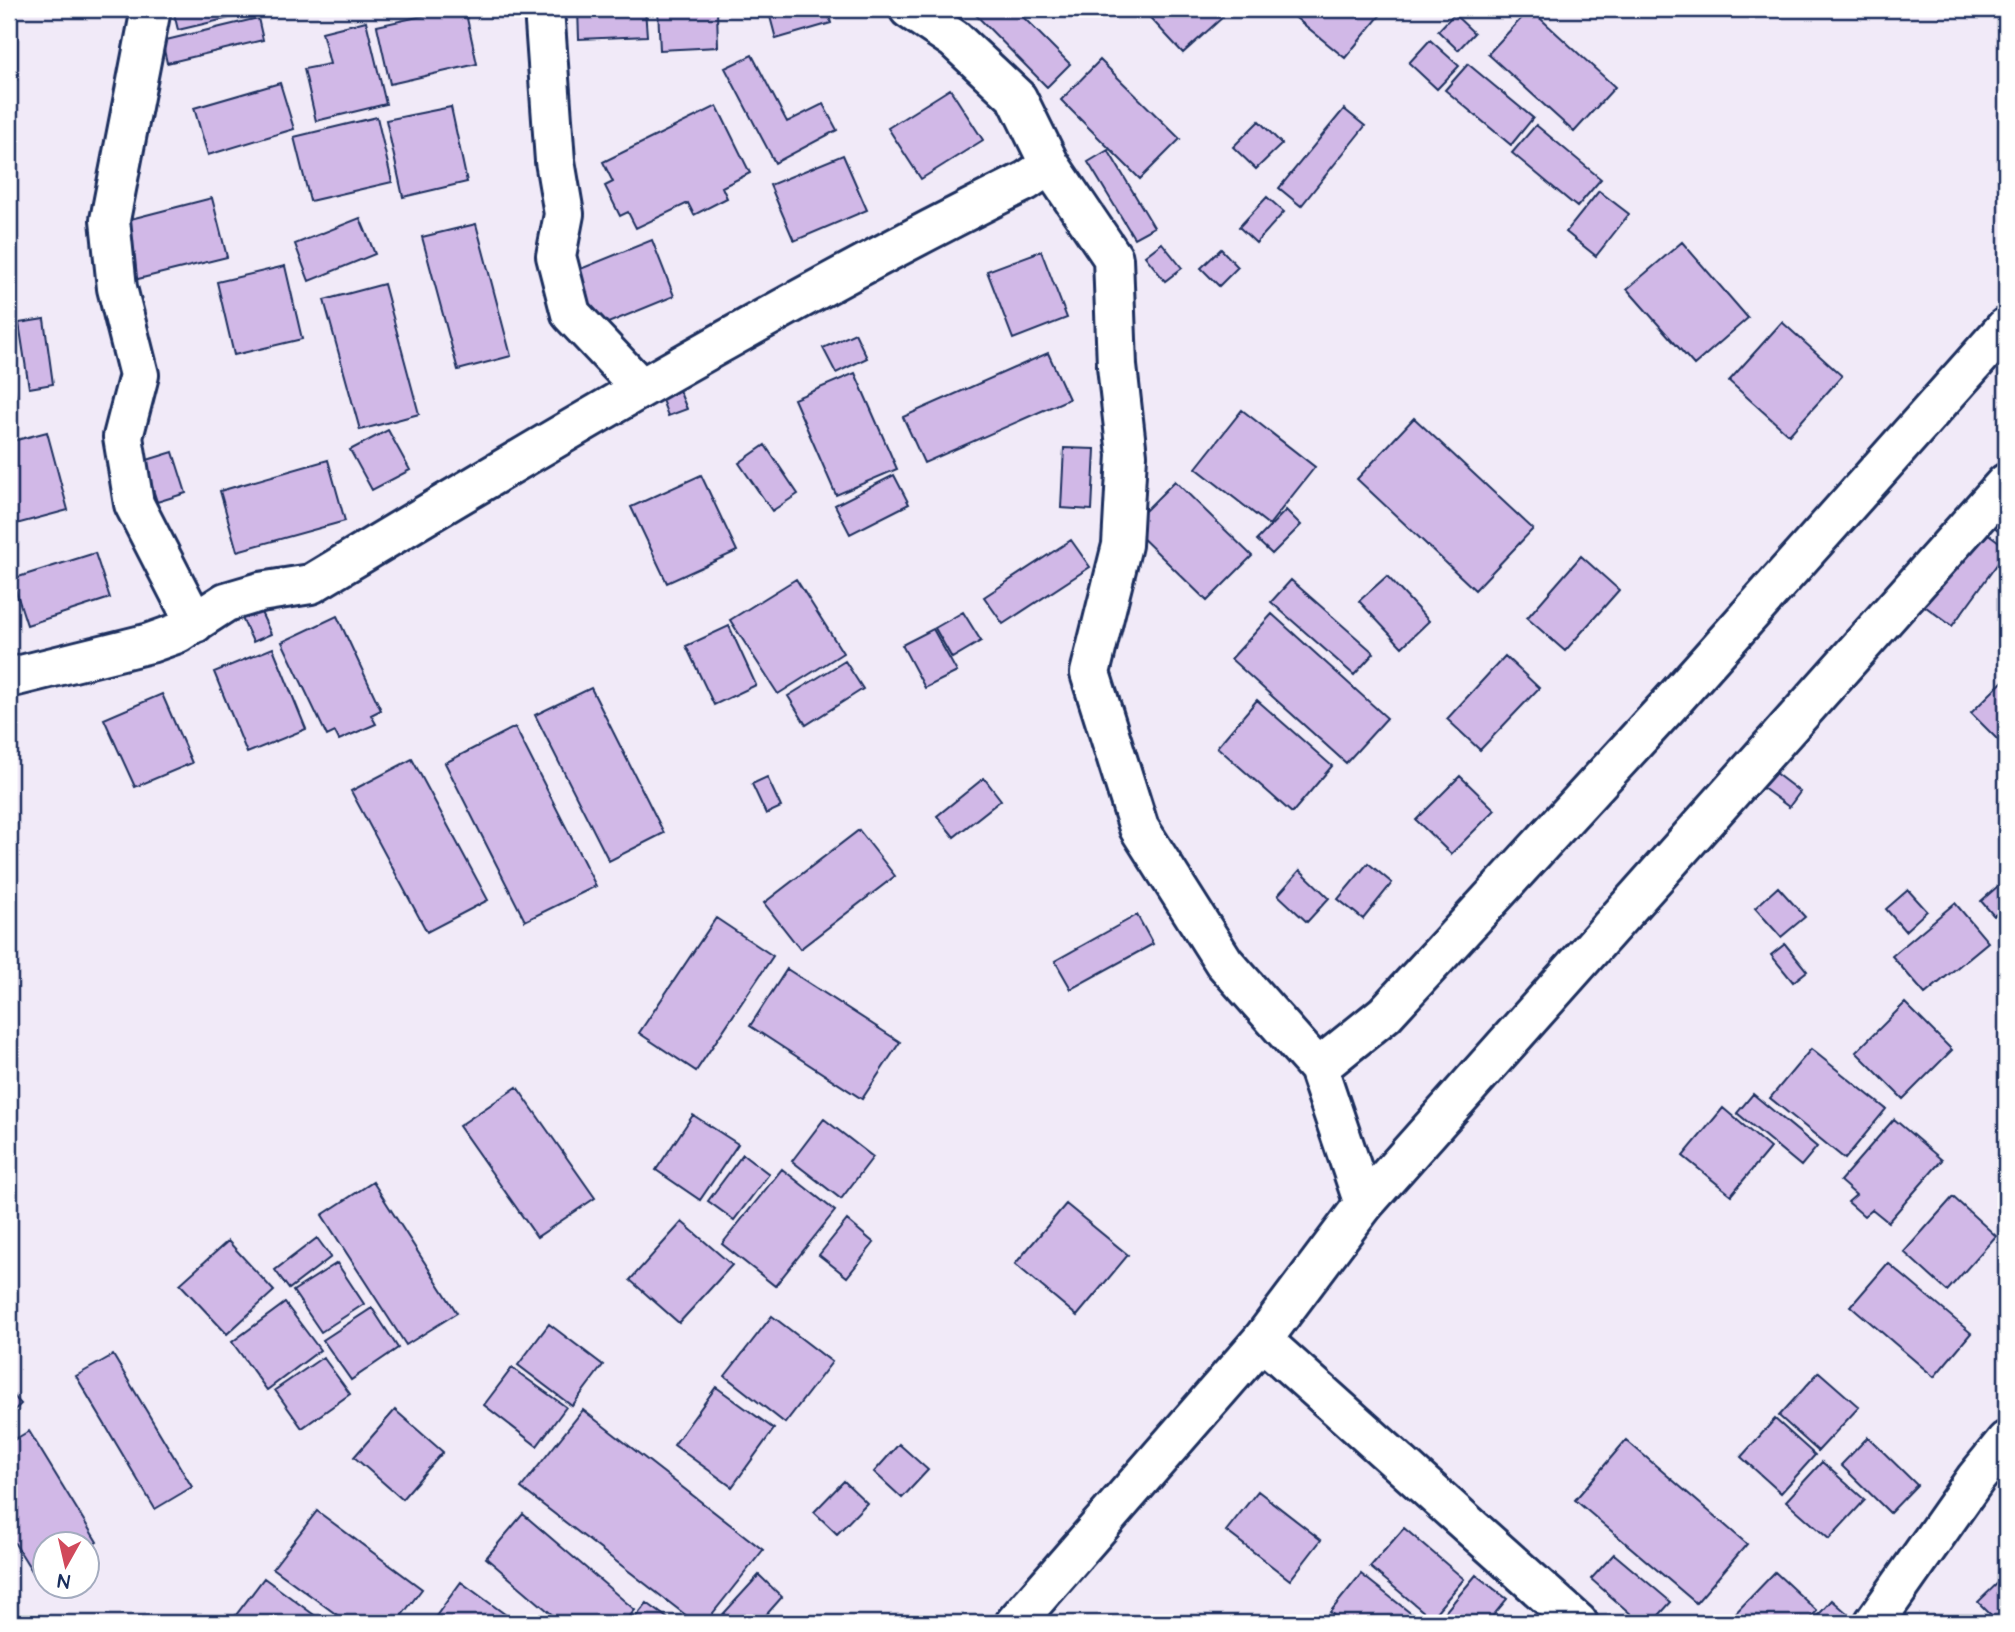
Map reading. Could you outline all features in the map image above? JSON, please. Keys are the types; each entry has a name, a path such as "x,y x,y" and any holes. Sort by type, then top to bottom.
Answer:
{"street":[{"path":"151,9 110,220 117,288 139,375 123,437 134,504 195,622"},
{"path":"544,9 555,161 564,214 556,256 571,314 641,388"},
{"path":"909,9 954,39 1017,98 1050,165 1113,258 1117,366 1127,455 1124,519 1122,545 1090,673 1139,828 1224,962 1318,1068 1364,1205"},
{"path":"9,678 150,643 178,633 226,602 260,592 311,583 641,388 839,278 1026,181 1050,165"},
{"path":"1318,1068 1385,1014 1660,715 2006,327"},
{"path":"1015,1623 1262,1340 1364,1205 2006,483"},
{"path":"1262,1340 1578,1623"},
{"path":"1874,1623 1976,1478 2006,1441"}],"building":[{"path":"173,9 267,9 178,30"},
{"path":"465,9 477,64 390,84 377,26"},
{"path":"578,9 645,9 647,36 579,39"},
{"path":"658,9 717,9 718,47 660,50"},
{"path":"768,9 827,9 831,23 776,39"},
{"path":"970,9 1015,9 1070,64 1047,87"},
{"path":"1142,9 1216,9 1223,17 1183,53"},
{"path":"1285,9 1379,9 1383,12 1345,58"},
{"path":"1530,9 1615,87 1574,132 1488,54"},
{"path":"1454,14 1474,33 1458,50 1438,31"},
{"path":"9,18 17,18 17,80 9,80"},
{"path":"258,18 263,40 167,63 162,41"},
{"path":"366,21 386,104 316,121 304,69 330,64 322,32"},
{"path":"1430,40 1459,66 1437,89 1409,63"},
{"path":"752,55 787,122 823,104 837,130 775,163 725,68"},
{"path":"1100,60 1180,139 1140,179 1061,100"},
{"path":"1468,64 1533,118 1511,145 1445,90"},
{"path":"280,83 294,129 208,155 194,108"},
{"path":"950,89 983,140 921,179 888,128"},
{"path":"9,99 14,99 15,172 9,172"},
{"path":"717,106 750,173 722,187 727,198 694,215 688,203 636,228 628,212 620,216 605,186 613,182 603,162"},
{"path":"451,107 467,182 403,197 386,120"},
{"path":"1344,109 1365,126 1301,206 1279,188"},
{"path":"377,117 392,182 310,201 294,137"},
{"path":"1259,121 1282,144 1256,169 1233,147"},
{"path":"1536,125 1601,179 1577,207 1512,153"},
{"path":"1108,150 1154,227 1134,238 1088,162"},
{"path":"843,155 867,210 794,241 770,185"},
{"path":"1599,191 1629,214 1596,256 1566,232"},
{"path":"1267,197 1284,212 1256,243 1239,227"},
{"path":"212,198 227,257 134,280 119,222"},
{"path":"360,218 375,254 309,281 295,244"},
{"path":"476,224 511,356 458,370 422,237"},
{"path":"652,240 674,296 596,328 573,272"},
{"path":"1682,242 1748,318 1694,365 1627,289"},
{"path":"1162,243 1182,268 1165,281 1145,256"},
{"path":"1221,249 1238,267 1219,286 1201,268"},
{"path":"1041,251 1067,318 1013,339 987,271"},
{"path":"285,266 302,339 234,355 217,282"},
{"path":"384,284 419,414 360,430 324,300"},
{"path":"44,319 53,384 29,388 19,323"},
{"path":"1782,322 1842,376 1789,435 1729,381"},
{"path":"855,333 867,358 836,373 823,348"},
{"path":"1048,353 1069,399 924,463 903,417"},
{"path":"9,358 16,399 9,400"},
{"path":"855,373 897,469 836,495 794,399"},
{"path":"679,390 687,409 668,416 661,397"},
{"path":"1242,410 1315,467 1269,525 1196,468"},
{"path":"1414,418 1533,529 1475,590 1357,479"},
{"path":"388,430 410,470 372,490 350,450"},
{"path":"47,432 68,510 9,526 9,442"},
{"path":"765,445 798,494 772,511 739,463"},
{"path":"1064,448 1095,449 1092,510 1061,508"},
{"path":"173,452 186,493 157,502 144,461"},
{"path":"328,460 345,521 237,551 220,491"},
{"path":"701,475 737,551 667,583 631,507"},
{"path":"894,475 909,504 850,534 835,505"},
{"path":"1175,481 1252,556 1207,601 1130,526"},
{"path":"2006,493 2006,536 1985,520"},
{"path":"1286,510 1301,525 1272,554 1257,540"},
{"path":"1979,527 2006,547 2006,552 1952,626 1922,604"},
{"path":"1071,540 1090,567 1003,624 984,597"},
{"path":"95,553 110,598 27,625 12,579"},
{"path":"1581,556 1619,590 1565,651 1527,618"},
{"path":"1387,576 1429,621 1402,647 1359,601"},
{"path":"796,579 843,653 778,694 730,620"},
{"path":"1291,580 1374,653 1354,675 1271,602"},
{"path":"259,608 271,634 253,642 241,616"},
{"path":"963,612 981,641 952,658 935,628"},
{"path":"1272,614 1387,718 1346,763 1231,659"},
{"path":"337,616 381,710 371,715 376,724 339,740 335,732 327,736 282,642"},
{"path":"729,626 756,685 714,705 686,646"},
{"path":"933,629 957,672 925,688 902,645"},
{"path":"273,648 306,729 247,753 214,672"},
{"path":"1505,656 1539,688 1480,750 1447,719"},
{"path":"845,661 863,689 806,725 788,696"},
{"path":"2003,681 2006,684 2006,748 1971,713"},
{"path":"591,688 664,833 609,861 535,715"},
{"path":"162,694 192,763 135,787 104,719"},
{"path":"1257,700 1332,766 1292,813 1217,747"},
{"path":"515,727 596,886 525,921 445,763"},
{"path":"412,759 488,900 427,932 351,791"},
{"path":"1770,769 1800,792 1789,807 1759,785"},
{"path":"1460,776 1495,810 1451,854 1416,820"},
{"path":"767,777 781,807 766,814 752,784"},
{"path":"984,778 1001,800 954,837 937,816"},
{"path":"859,830 895,876 800,949 764,903"},
{"path":"1368,863 1392,883 1363,919 1338,899"},
{"path":"1300,870 1329,898 1307,922 1278,895"},
{"path":"2006,879 2006,905 1994,916 1981,901"},
{"path":"1778,887 1805,917 1781,937 1755,908"},
{"path":"1908,890 1927,911 1905,931 1886,909"},
{"path":"1955,903 1988,942 1925,994 1892,956"},
{"path":"1137,915 1153,944 1071,989 1055,961"},
{"path":"716,918 773,956 696,1071 639,1033"},
{"path":"1785,944 1807,971 1793,982 1771,955"},
{"path":"787,969 900,1042 862,1099 750,1026"},
{"path":"1905,1003 1952,1050 1903,1099 1856,1052"},
{"path":"1811,1049 1886,1109 1845,1159 1770,1098"},
{"path":"517,1087 595,1198 537,1237 459,1126"},
{"path":"1753,1094 1817,1147 1801,1166 1737,1113"},
{"path":"1723,1108 1770,1148 1731,1195 1683,1156"},
{"path":"693,1115 738,1144 700,1200 656,1170"},
{"path":"824,1119 873,1157 841,1199 792,1161"},
{"path":"1894,1119 1942,1160 1888,1222 1872,1209 1864,1216 1848,1202 1856,1195 1840,1181"},
{"path":"743,1154 769,1174 734,1220 708,1201"},
{"path":"782,1169 835,1211 775,1286 722,1244"},
{"path":"373,1182 457,1313 406,1345 322,1215"},
{"path":"1953,1197 1996,1236 1947,1291 1904,1252"},
{"path":"1066,1204 1128,1255 1077,1316 1015,1264"},
{"path":"847,1220 874,1243 847,1277 819,1255"},
{"path":"682,1222 732,1265 679,1323 630,1280"},
{"path":"317,1238 331,1257 289,1289 275,1270"},
{"path":"228,1241 274,1291 227,1334 180,1284"},
{"path":"337,1263 364,1304 321,1332 293,1291"},
{"path":"1888,1263 1971,1333 1934,1377 1851,1306"},
{"path":"285,1303 320,1350 267,1390 232,1342"},
{"path":"372,1308 398,1348 351,1380 323,1340"},
{"path":"772,1316 832,1362 785,1423 725,1376"},
{"path":"549,1324 603,1365 572,1406 518,1365"},
{"path":"113,1355 192,1487 155,1509 76,1376"},
{"path":"323,1357 350,1394 302,1428 275,1390"},
{"path":"512,1368 566,1407 537,1446 484,1405"},
{"path":"1819,1372 1859,1407 1818,1451 1779,1416"},
{"path":"716,1387 774,1429 732,1487 674,1445"},
{"path":"9,1391 21,1404 9,1415"},
{"path":"395,1410 443,1452 402,1499 354,1457"},
{"path":"583,1410 763,1550 705,1623 696,1623 521,1488"},
{"path":"1775,1419 1815,1455 1781,1493 1741,1457"},
{"path":"29,1431 90,1530 32,1530 32,1571 9,1534 9,1443"},
{"path":"1868,1437 1917,1485 1890,1513 1841,1465"},
{"path":"1626,1440 1747,1544 1696,1603 1575,1500"},
{"path":"899,1444 928,1470 902,1498 874,1472"},
{"path":"1822,1462 1865,1500 1829,1539 1786,1501"},
{"path":"844,1481 867,1503 837,1534 814,1512"},
{"path":"1258,1491 1321,1540 1290,1580 1226,1531"},
{"path":"317,1511 422,1589 396,1623 348,1623 273,1568"},
{"path":"523,1514 635,1610 624,1623 562,1623 486,1558"},
{"path":"1404,1528 1464,1579 1431,1618 1370,1567"},
{"path":"1614,1554 1671,1602 1652,1623 1641,1623 1591,1579"},
{"path":"1775,1572 1817,1611 1806,1623 1726,1623"},
{"path":"1361,1574 1423,1623 1343,1623 1330,1612"},
{"path":"759,1575 782,1597 759,1623 715,1623"},
{"path":"1476,1575 1507,1599 1487,1623 1436,1623"},
{"path":"2006,1575 2006,1623 1999,1623 1978,1602"},
{"path":"264,1578 325,1623 230,1623"},
{"path":"461,1582 517,1623 431,1623"},
{"path":"1832,1600 1855,1620 1852,1623 1811,1623"},
{"path":"647,1603 674,1623 631,1623"}]}
